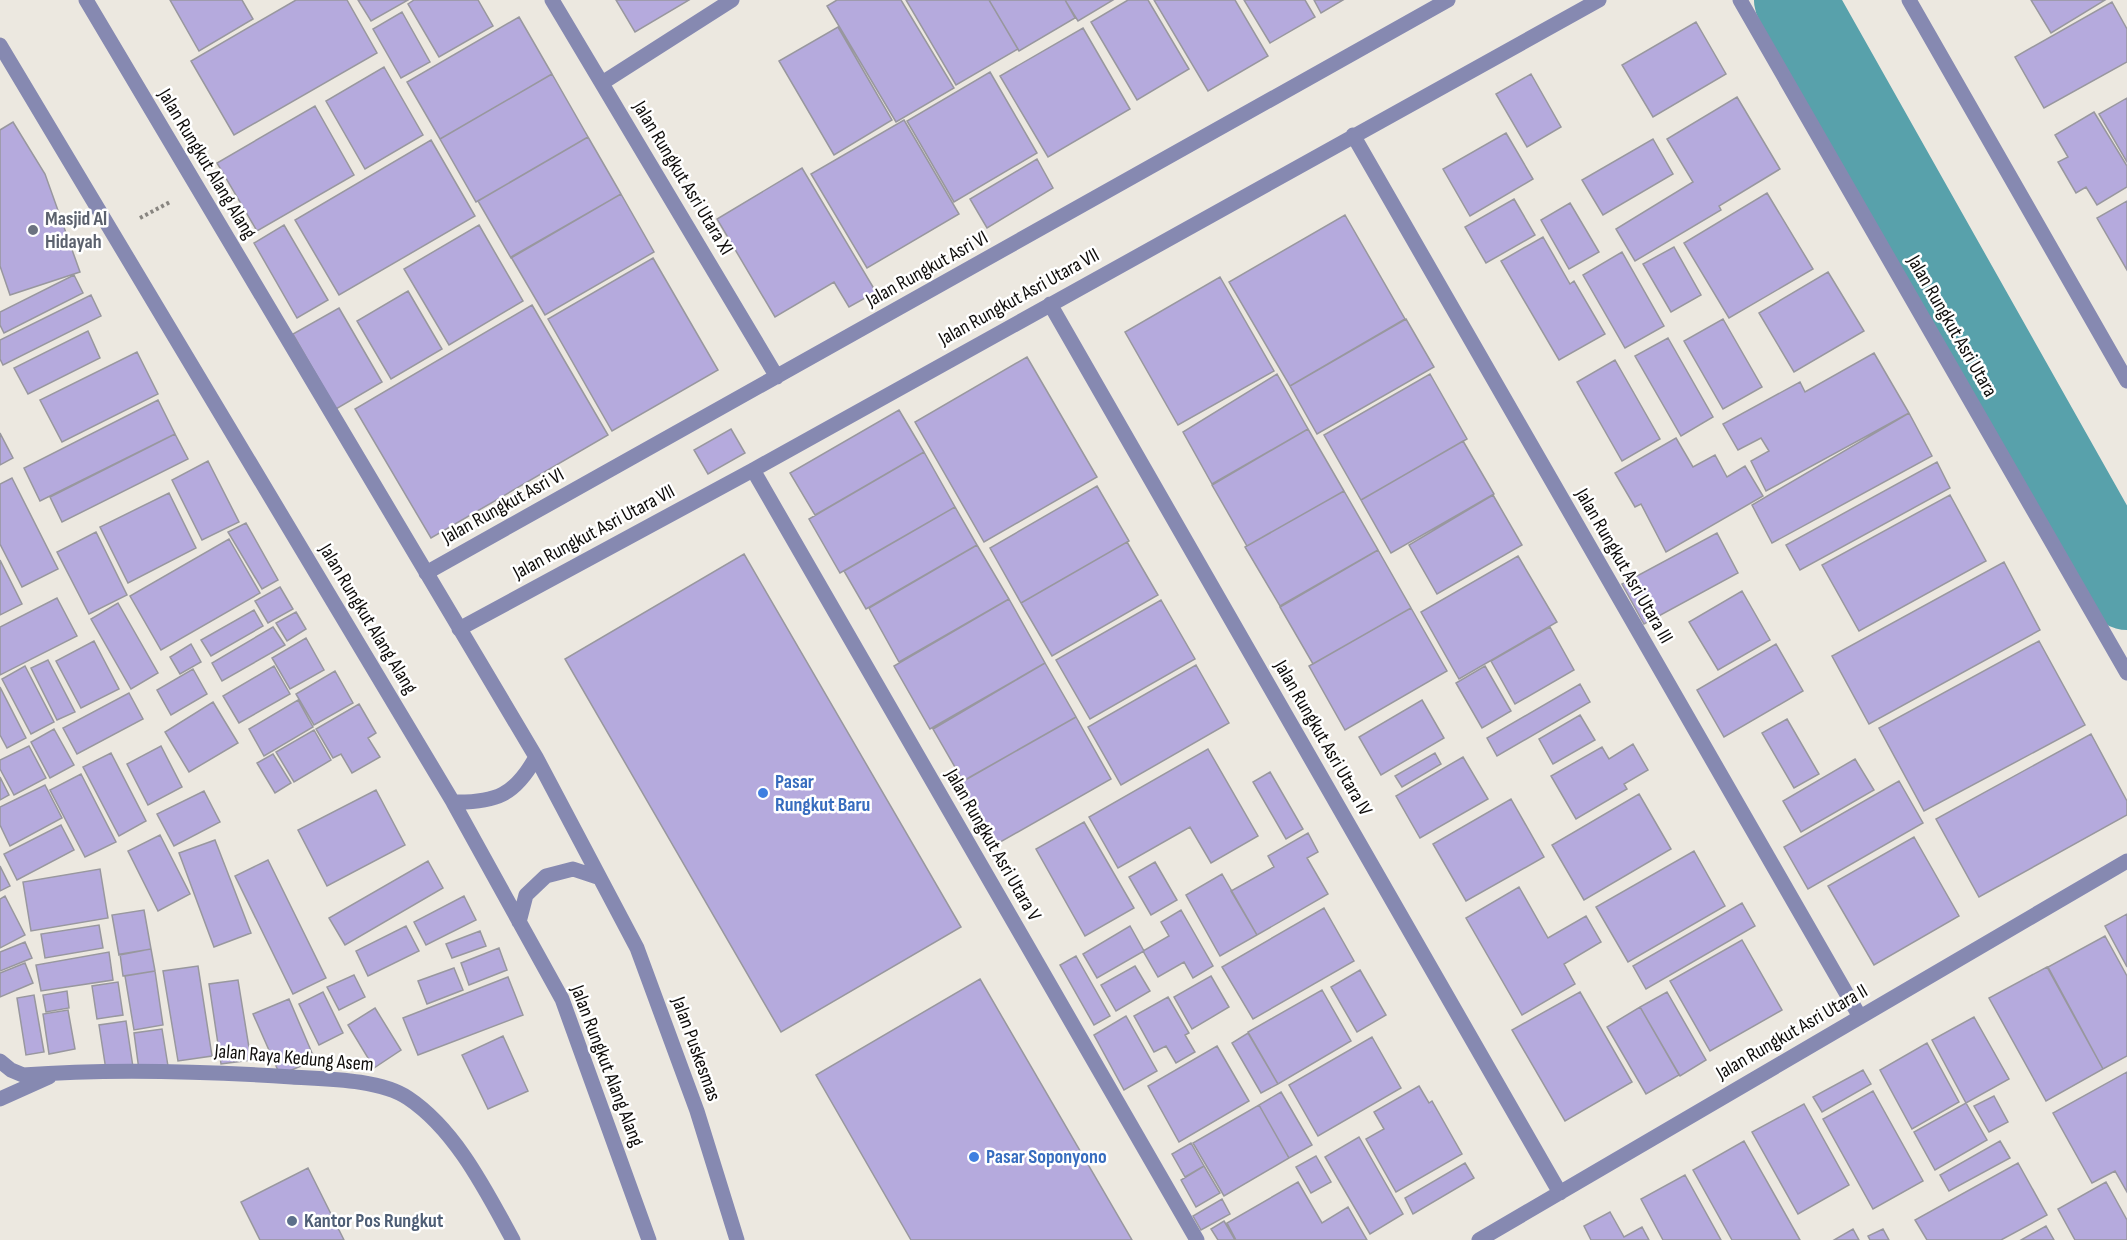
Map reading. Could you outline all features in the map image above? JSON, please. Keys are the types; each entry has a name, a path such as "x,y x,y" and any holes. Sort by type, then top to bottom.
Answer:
{"street":[{"name":"Jalan Rungkut Alang Alang","path":"86,0 536,757 600,878"},
{"name":"Jalan Rungkut Asri Utara XI","path":"552,0 777,377"},
{"path":"602,83 732,0"},
{"name":"Jalan Rungkut Asri VI","path":"426,573 1448,0"},
{"name":"Jalan Rungkut Asri Utara VII","path":"459,628 753,470 1599,0"},
{"name":"Jalan Rungkut Asri Utara","path":"1740,0 2127,673"},
{"path":"1909,0 2127,381"},
{"name":"Jalan Rungkut Alang Alang","path":"0,45 453,802 519,922 566,1009 649,1240"},
{"name":"Jalan Rungkut Asri Utara III","path":"1353,135 1860,1017"},
{"name":"Jalan Rungkut Asri Utara IV","path":"1050,304 1560,1193"},
{"name":"Jalan Rungkut Asri Utara V","path":"753,470 1197,1240"},
{"path":"453,802 479,803 503,796 524,780 536,757"},
{"name":"Jalan Rungkut Asri Utara II","path":"1479,1240 2127,861"},
{"path":"519,922 526,895 546,876 573,869 600,878"},
{"name":"Jalan Puskesmas","path":"600,878 637,948 697,1111 737,1240"},
{"name":"Jalan Raya Kedung Asem","path":"0,1061 10,1070 23,1076 60,1072 201,1071 337,1080 378,1087 406,1096 428,1112 477,1175 513,1240"},
{"path":"0,1099 60,1072"}],"path":[{"path":"113,233 196,187"}],"building":[{"path":"170,0 242,0 253,19 199,51"},
{"path":"296,0 347,0 377,53 234,135 191,61"},
{"path":"358,0 408,0 371,21"},
{"path":"414,0 478,0 493,26 439,57 408,4"},
{"path":"616,0 689,0 635,32"},
{"path":"837,0 901,0 954,88 896,122 827,6"},
{"path":"906,0 989,0 1018,49 956,85"},
{"path":"989,0 1065,0 1075,18 1019,51"},
{"path":"1065,0 1113,0 1078,21"},
{"path":"1128,0 1148,0 1189,69 1137,100 1091,22"},
{"path":"1154,0 1235,0 1268,56 1208,91"},
{"path":"1244,0 1305,0 1315,17 1270,43"},
{"path":"1314,0 1343,0 1321,13"},
{"path":"2031,0 2105,0 2051,33"},
{"path":"2112,2 2127,29 2127,62 2044,108 2015,57"},
{"path":"402,12 430,62 401,78 373,29"},
{"path":"519,17 552,74 440,139 407,82"},
{"path":"1696,22 1726,74 1653,117 1622,65"},
{"path":"838,27 892,120 834,155 779,61"},
{"path":"1083,28 1130,109 1048,157 1000,76"},
{"path":"384,67 423,135 365,169 326,101"},
{"path":"990,72 1037,153 954,202 907,121"},
{"path":"552,74 588,137 476,202 440,139"},
{"path":"1531,74 1561,127 1527,147 1496,94"},
{"path":"1737,97 1780,169 1719,206 1721,210 1635,261 1616,229 1693,182 1667,139"},
{"path":"2127,98 2127,162 2099,114"},
{"path":"315,106 354,175 257,231 217,163"},
{"path":"2094,112 2127,166 2127,187 2097,205 2086,187 2076,193 2058,162 2068,157 2055,135"},
{"path":"904,120 959,214 867,268 811,174"},
{"name":"Masjid Al Hidayah","path":"13,122 45,174 80,272 10,295 0,266 0,130"},
{"path":"1506,133 1533,179 1470,216 1443,169"},
{"path":"588,137 621,194 511,258 478,201"},
{"path":"1653,139 1673,174 1603,215 1582,180"},
{"path":"431,140 475,216 339,295 295,220"},
{"path":"1037,159 1053,188 987,228 970,199"},
{"path":"802,168 876,292 849,307 834,282 775,317 717,219"},
{"path":"1767,193 1813,269 1729,318 1684,243"},
{"path":"621,194 654,252 545,315 511,257"},
{"path":"1514,199 1535,235 1486,263 1465,227"},
{"path":"2127,201 2127,270 2097,218"},
{"path":"1570,203 1599,252 1569,269 1541,220"},
{"path":"1345,215 1405,319 1290,386 1229,282"},
{"path":"284,225 328,300 297,318 254,243"},
{"path":"479,225 523,301 449,345 404,269"},
{"path":"1543,237 1570,284 1574,281 1605,334 1559,360 1501,261"},
{"path":"1674,247 1701,295 1671,312 1643,264"},
{"path":"1622,252 1664,326 1625,348 1583,275"},
{"path":"653,258 718,370 612,431 548,319"},
{"path":"1828,272 1864,331 1794,372 1759,313"},
{"path":"74,275 83,293 4,333 0,325 0,312"},
{"path":"1220,277 1274,371 1178,425 1125,332"},
{"path":"408,291 442,349 391,379 357,321"},
{"path":"91,295 101,316 3,365 0,359 0,340"},
{"path":"532,305 608,435 431,538 355,409"},
{"path":"339,308 382,382 336,409 293,334"},
{"path":"1406,319 1434,367 1317,434 1290,386"},
{"path":"1723,319 1762,387 1723,409 1684,341"},
{"path":"88,331 100,358 28,394 14,368"},
{"path":"1668,338 1713,417 1681,436 1635,356"},
{"path":"137,352 158,394 62,442 40,400"},
{"path":"1874,353 1909,413 1766,491 1751,461 1769,451 1761,438 1738,450 1723,424 1800,382 1805,392"},
{"path":"1027,357 1097,477 984,542 915,422"},
{"path":"1615,360 1660,439 1622,461 1577,382"},
{"path":"1277,374 1308,429 1212,484 1183,432"},
{"path":"1430,374 1467,439 1361,500 1324,435"},
{"path":"158,400 175,434 40,501 24,468"},
{"path":"899,410 924,452 815,515 790,473"},
{"path":"1909,413 1932,456 1772,543 1752,505"},
{"path":"731,429 745,453 708,474 694,450"},
{"path":"1308,429 1344,491 1247,546 1212,485"},
{"path":"0,433 13,458 0,465"},
{"path":"175,434 188,459 62,522 50,497"},
{"path":"1676,438 1693,467 1715,455 1727,477 1745,466 1763,496 1666,552 1641,504 1635,507 1615,473"},
{"path":"1463,441 1494,494 1391,553 1361,500"},
{"path":"924,452 955,507 840,573 809,519"},
{"path":"208,461 239,522 202,540 172,480"},
{"path":"1937,462 1950,488 1800,570 1786,545"},
{"path":"12,478 58,569 22,587 0,544 0,484"},
{"path":"1097,486 1129,541 1021,603 990,548"},
{"path":"1344,491 1378,550 1280,606 1245,547"},
{"path":"169,493 196,548 128,583 100,527"},
{"path":"1493,495 1522,545 1437,594 1409,545"},
{"path":"1950,495 1986,561 1859,631 1822,565"},
{"path":"955,507 977,545 866,609 844,571"},
{"path":"246,523 278,580 262,589 228,532"},
{"path":"96,532 127,595 89,614 57,552"},
{"path":"1717,533 1738,573 1644,624 1622,584"},
{"path":"229,539 260,593 161,650 130,596"},
{"path":"1127,542 1158,595 1052,656 1021,603"},
{"path":"977,545 1009,599 899,662 869,608"},
{"path":"1378,550 1411,608 1313,664 1280,607"},
{"name":"Pasar Rungkut Baru","path":"744,554 961,927 781,1032 565,659"},
{"path":"1518,556 1557,622 1459,679 1421,612"},
{"path":"0,560 22,604 0,615"},
{"path":"2004,562 2040,630 1869,724 1832,656"},
{"path":"280,587 293,609 268,623 255,601"},
{"path":"1742,591 1770,640 1718,670 1689,622"},
{"path":"57,598 77,636 0,675 0,627"},
{"path":"1009,599 1045,663 930,729 894,666"},
{"path":"1161,600 1195,659 1090,719 1056,660"},
{"path":"118,603 158,673 131,689 91,619"},
{"path":"1411,608 1447,671 1345,730 1309,666"},
{"path":"254,610 263,626 211,656 201,640"},
{"path":"296,612 306,629 287,641 276,623"},
{"path":"273,627 285,645 222,681 212,663"},
{"path":"1550,627 1574,670 1515,704 1491,661"},
{"path":"306,638 324,670 290,689 272,658"},
{"path":"94,641 119,689 81,708 56,661"},
{"path":"2039,641 2085,725 1924,811 1879,728"},
{"path":"191,644 201,662 180,674 170,657"},
{"path":"1776,644 1803,691 1724,737 1697,690"},
{"path":"48,660 75,712 57,720 31,668"},
{"path":"1045,663 1076,717 963,781 933,729"},
{"path":"1196,665 1229,723 1121,785 1088,727"},
{"path":"25,666 54,722 31,734 2,679"},
{"path":"274,666 290,694 239,723 223,696"},
{"path":"1485,666 1511,711 1482,728 1456,683"},
{"path":"193,669 207,694 171,715 157,690"},
{"path":"335,671 353,703 314,725 296,694"},
{"path":"1580,684 1590,702 1497,756 1487,738"},
{"path":"0,687 26,738 7,748 0,735"},
{"path":"129,693 143,719 77,754 63,728"},
{"path":"298,700 313,727 264,756 249,729"},
{"path":"1422,700 1444,738 1381,775 1359,737"},
{"path":"213,702 238,743 189,772 165,732"},
{"path":"359,704 376,733 368,738 380,757 352,773 341,754 333,758 316,729"},
{"path":"1580,715 1595,740 1553,764 1539,739"},
{"path":"1076,717 1111,779 995,845 960,783"},
{"path":"1787,719 1819,774 1794,788 1762,733"},
{"path":"54,729 74,765 50,778 31,742"},
{"path":"314,730 331,760 294,782 276,752"},
{"path":"2091,734 2127,801 2127,815 1979,897 1936,819"},
{"path":"1633,744 1648,770 1624,784 1627,789 1576,819 1551,776 1602,747 1609,759"},
{"path":"29,746 46,778 14,795 0,769 0,760"},
{"path":"161,746 182,787 148,805 127,764"},
{"path":"1208,749 1258,836 1211,863 1190,827 1118,868 1089,817"},
{"path":"111,753 146,821 119,836 83,767"},
{"path":"1435,753 1441,764 1402,787 1395,776"},
{"path":"273,754 291,783 275,793 257,763"},
{"path":"1463,757 1488,799 1420,838 1396,796"},
{"path":"1855,759 1874,790 1801,832 1783,801"},
{"path":"1270,772 1303,829 1286,839 1253,782"},
{"path":"81,774 116,842 85,857 50,790"},
{"path":"0,777 9,795 0,800"},
{"path":"1899,781 1923,823 1808,889 1784,847"},
{"path":"45,785 62,818 10,846 0,825 0,807"},
{"path":"376,790 405,845 327,886 298,830"},
{"path":"204,791 220,822 174,846 157,814"},
{"path":"1639,794 1671,849 1584,900 1552,845"},
{"path":"1511,799 1544,857 1466,901 1433,844"},
{"path":"1084,822 1134,908 1085,936 1036,849"},
{"path":"61,825 74,850 17,880 4,854"},
{"path":"1308,833 1318,852 1307,858 1328,894 1257,935 1231,891 1274,867 1268,856"},
{"path":"160,835 190,894 158,911 128,851"},
{"path":"1914,837 1959,916 1874,965 1828,886"},
{"path":"215,840 251,933 214,947 179,853"},
{"path":"1694,851 1725,906 1628,962 1596,907"},
{"path":"268,860 326,978 293,994 235,876"},
{"path":"428,861 443,888 345,945 329,918"},
{"path":"1155,862 1177,900 1151,915 1129,877"},
{"path":"0,866 10,886 0,891"},
{"path":"100,869 108,918 31,931 23,882"},
{"path":"1222,874 1257,935 1220,956 1186,895"},
{"path":"1519,887 1548,938 1586,916 1601,942 1564,964 1575,984 1522,1015 1466,918"},
{"path":"5,896 25,935 0,948 0,899"},
{"path":"464,896 476,920 426,945 414,922"},
{"path":"1742,903 1755,926 1646,989 1633,966"},
{"path":"1324,908 1354,961 1253,1019 1222,967"},
{"path":"144,910 151,949 119,955 112,915"},
{"path":"1181,910 1213,966 1193,978 1184,962 1158,977 1143,951 1169,936 1161,922"},
{"path":"2127,914 2127,967 2105,926"},
{"path":"99,925 103,948 45,958 41,934"},
{"path":"406,926 419,951 368,976 356,951"},
{"path":"1130,926 1144,951 1097,978 1083,954"},
{"path":"480,931 486,946 452,958 446,944"},
{"path":"2105,936 2127,976 2127,1056 2103,1069 2048,967"},
{"path":"1742,940 1782,1010 1710,1051 1670,981"},
{"path":"25,942 32,958 0,971 0,952"},
{"path":"499,948 507,970 469,985 461,963"},
{"path":"151,949 155,971 123,976 120,954"},
{"path":"109,952 113,980 41,991 36,965"},
{"path":"1076,956 1110,1016 1094,1025 1060,965"},
{"path":"25,963 33,983 0,997 0,973"},
{"path":"198,966 212,1056 178,1061 163,971"},
{"path":"1135,966 1150,991 1116,1011 1101,985"},
{"path":"2047,967 2103,1069 2046,1101 1989,998"},
{"path":"454,968 463,990 427,1004 418,981"},
{"path":"1360,970 1386,1015 1357,1032 1331,987"},
{"path":"155,971 163,1025 134,1030 125,976"},
{"path":"354,975 365,997 339,1010 327,987"},
{"path":"1211,976 1229,1007 1192,1029 1174,997"},
{"path":"508,977 523,1015 418,1055 403,1018"},
{"name":"Pasar Soponyono","path":"980,979 1132,1240 911,1240 816,1075"},
{"path":"238,980 251,1060 221,1064 209,984"},
{"path":"118,982 123,1015 97,1019 92,986"},
{"path":"1322,990 1351,1041 1278,1084 1248,1032"},
{"path":"67,991 69,1008 46,1012 43,995"},
{"path":"323,992 343,1033 319,1045 299,1004"},
{"path":"1580,992 1632,1082 1565,1121 1512,1030"},
{"path":"1667,992 1706,1060 1680,1076 1640,1007"},
{"path":"34,995 44,1052 26,1055 17,998"},
{"path":"1168,997 1189,1033 1185,1035 1195,1052 1176,1063 1166,1046 1154,1052 1134,1016"},
{"path":"289,999 315,1060 280,1075 253,1014"},
{"path":"1640,1007 1679,1075 1646,1094 1607,1027"},
{"path":"375,1008 401,1050 374,1068 348,1025"},
{"path":"68,1010 75,1049 49,1054 43,1014"},
{"path":"1126,1016 1157,1071 1124,1090 1094,1035"},
{"path":"1974,1017 2009,1079 1966,1103 1932,1040"},
{"path":"126,1021 133,1067 106,1070 99,1025"},
{"path":"162,1029 168,1066 139,1070 134,1033"},
{"path":"1248,1033 1278,1084 1261,1093 1232,1043"},
{"path":"503,1036 528,1091 488,1109 462,1055"},
{"path":"1372,1037 1401,1088 1318,1136 1289,1085"},
{"path":"1927,1043 1959,1102 1912,1129 1880,1070"},
{"path":"1217,1046 1249,1101 1179,1142 1148,1086"},
{"path":"1863,1070 1871,1084 1822,1112 1813,1097"},
{"path":"2127,1072 2127,1192 2115,1171 2092,1183 2053,1113"},
{"path":"1419,1086 1429,1103 1432,1101 1462,1154 1396,1192 1366,1139 1384,1129 1374,1112"},
{"path":"1873,1091 1923,1181 1873,1209 1823,1119"},
{"path":"1281,1092 1312,1145 1289,1158 1259,1105"},
{"path":"1994,1096 2008,1122 1989,1132 1974,1106"},
{"path":"1966,1103 1987,1140 1935,1170 1914,1132"},
{"path":"1804,1104 1849,1185 1798,1214 1752,1132"},
{"path":"1259,1105 1289,1158 1224,1196 1193,1143"},
{"path":"1359,1137 1403,1214 1370,1234 1325,1157"},
{"path":"1744,1141 1800,1240 1732,1240 1693,1170"},
{"path":"2000,1141 2010,1158 1949,1191 1940,1175"},
{"path":"1191,1143 1204,1166 1185,1177 1172,1154"},
{"path":"1316,1156 1331,1182 1311,1193 1296,1167"},
{"path":"1465,1163 1474,1178 1413,1214 1405,1198"},
{"path":"2018,1163 2047,1215 2001,1240 1927,1240 1915,1220"},
{"path":"1204,1166 1220,1193 1196,1207 1181,1180"},
{"name":"Kantor Pos Rungkut","path":"308,1168 344,1240 260,1240 241,1202"},
{"path":"1685,1175 1721,1240 1663,1240 1641,1199"},
{"path":"1298,1182 1322,1223 1348,1207 1367,1240 1236,1240 1227,1223"},
{"path":"2106,1182 2127,1220 2127,1240 2075,1240 2058,1209"},
{"path":"1222,1199 1230,1214 1201,1230 1193,1216"},
{"path":"1610,1212 1624,1237 1642,1227 1649,1240 1591,1240 1584,1226"},
{"path":"1224,1221 1235,1240 1218,1240 1211,1229"},
{"path":"2046,1226 2054,1240 2021,1240"},
{"path":"1853,1229 1859,1240 1834,1240"},
{"path":"1883,1229 1889,1240 1870,1240 1868,1236"}],"waterway":[{"path":"1795,0 2127,589"}],"place":[{"name":"Masjid Al Hidayah","path":"33,230"},
{"name":"Pasar Rungkut Baru","path":"763,793"},
{"name":"Pasar Soponyono","path":"974,1157"},
{"name":"Kantor Pos Rungkut","path":"292,1221"}]}
